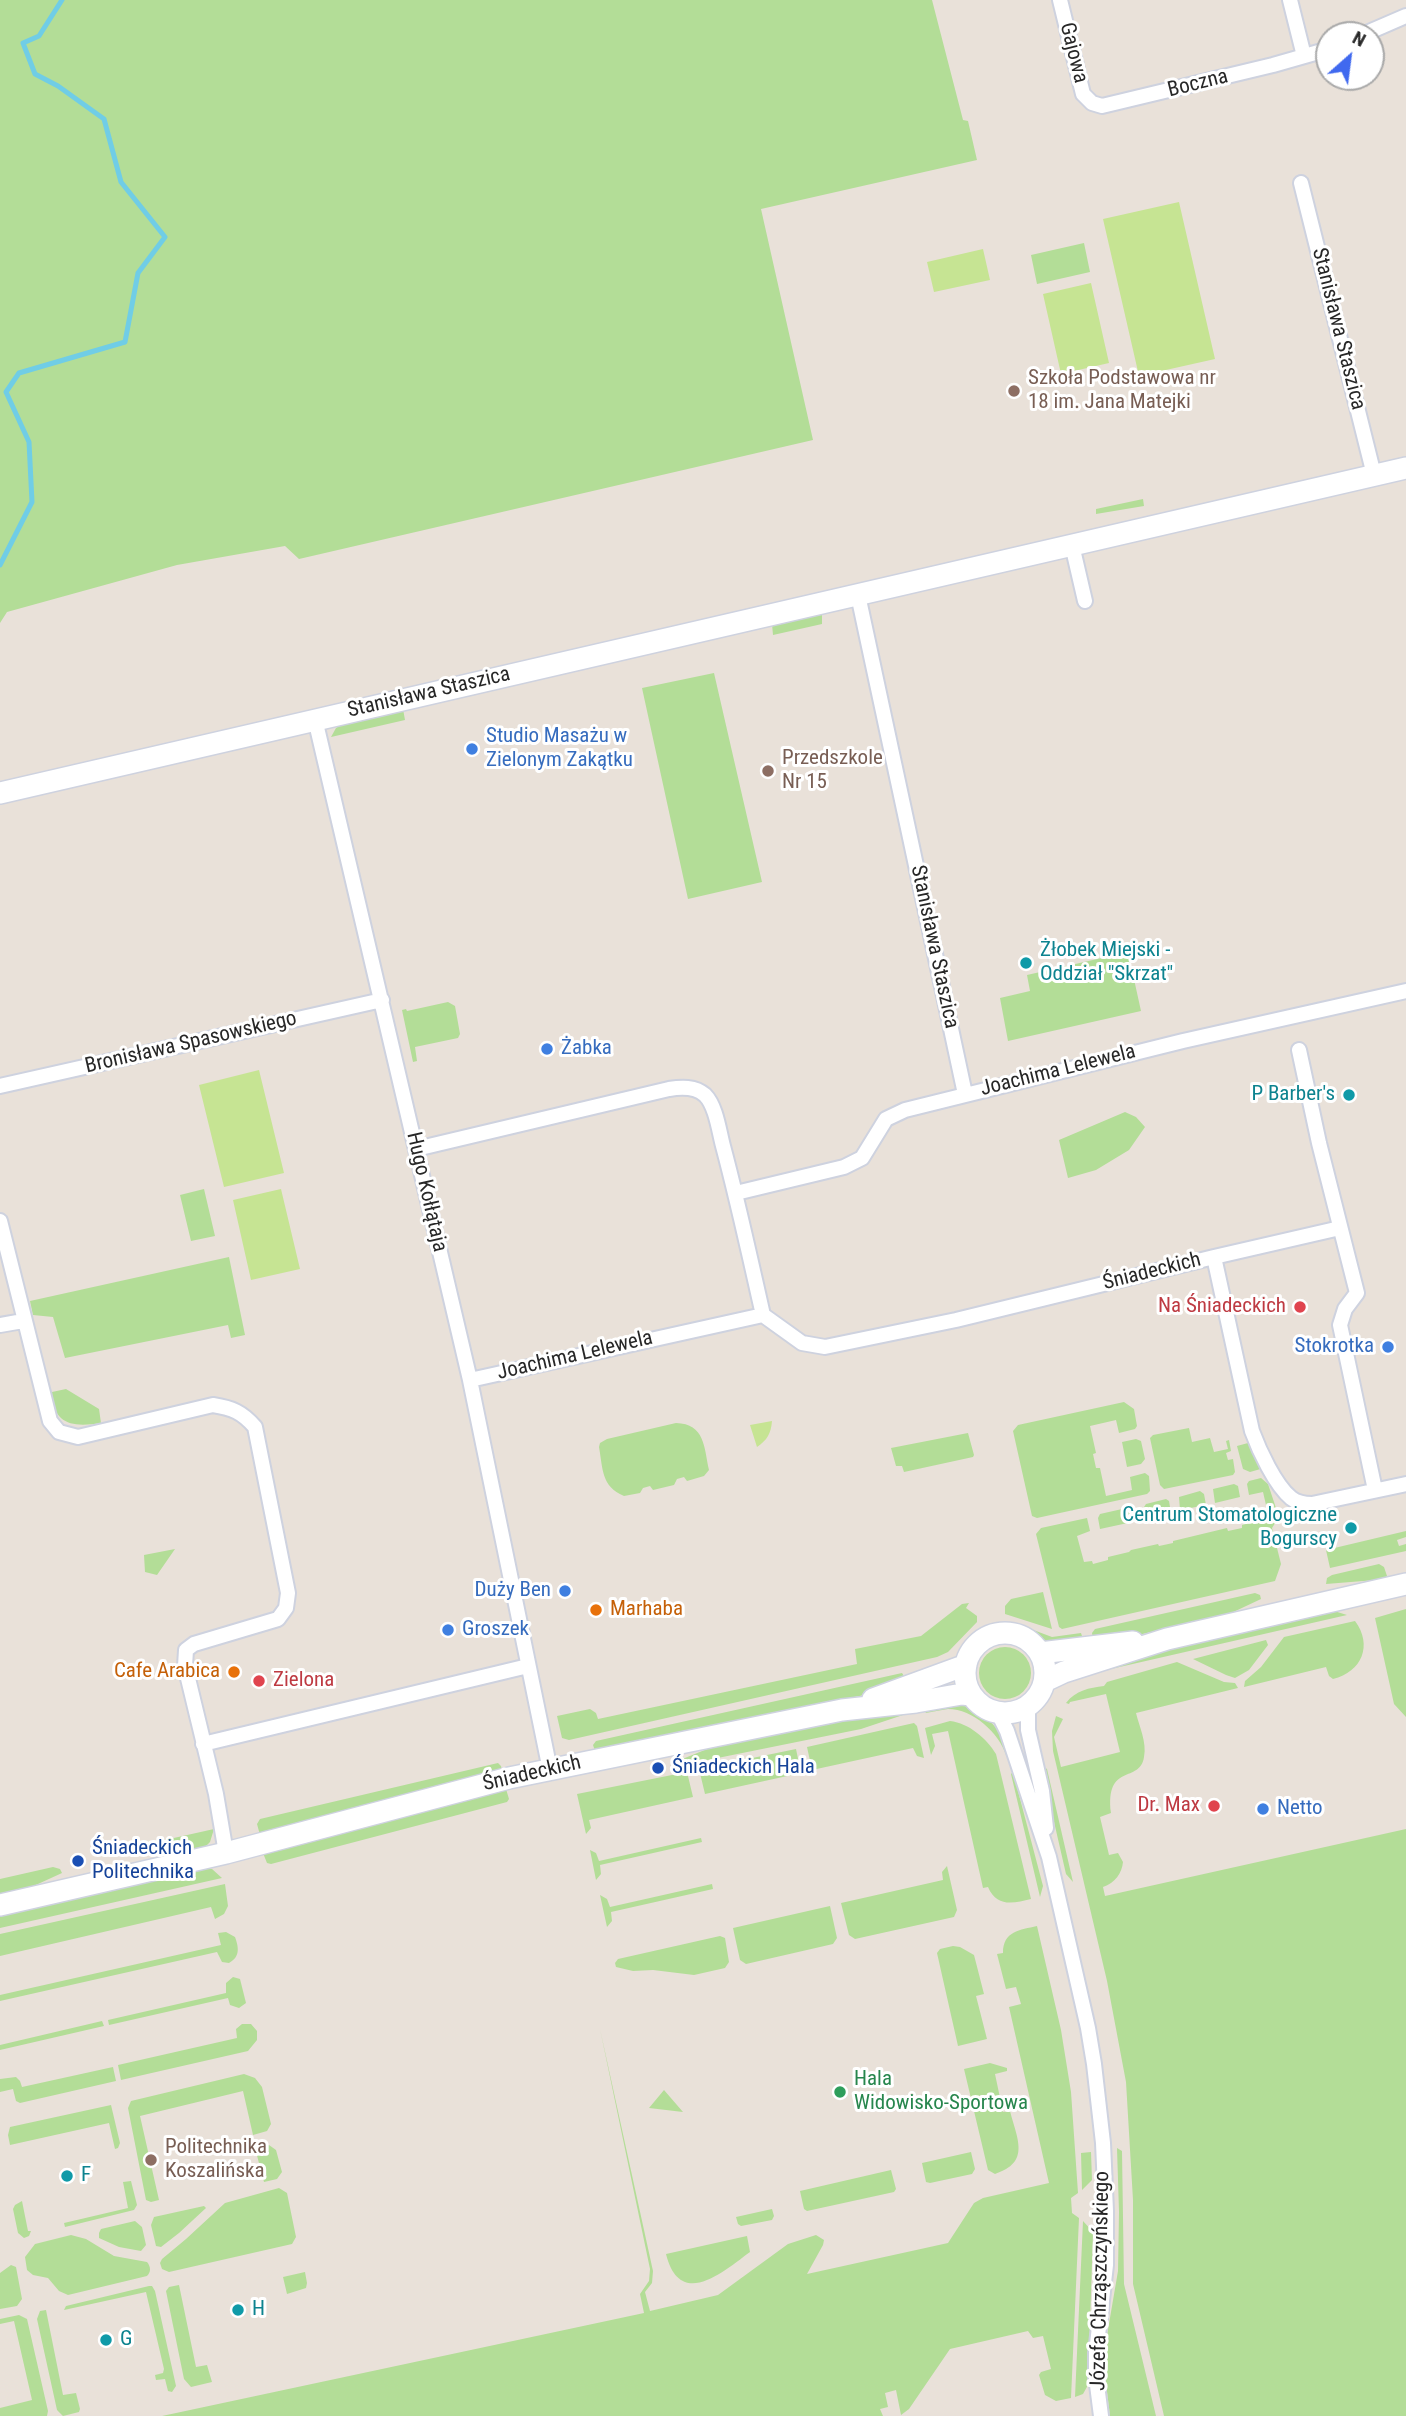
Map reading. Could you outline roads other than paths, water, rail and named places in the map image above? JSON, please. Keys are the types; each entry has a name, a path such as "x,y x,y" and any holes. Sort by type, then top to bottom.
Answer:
{"street":[{"name":"Gajowa","path":"1060,0 1083,94 1092,103"},
{"path":"1290,0 1304,57"},
{"path":"1385,25 1406,16"},
{"name":"Boczna","path":"1092,103 1102,106 1115,104 1315,53"},
{"name":"Stanisława Staszica","path":"1301,183 1374,475"},
{"name":"Stanisława Staszica","path":"0,793 1406,468"},
{"path":"1072,545 1085,601"},
{"name":"Stanisława Staszica","path":"858,595 965,1094"},
{"name":"Hugo Kołłątaja","path":"315,719 470,1380 550,1770"},
{"name":"Joachima Lelewela","path":"736,1193 844,1167 862,1158 886,1119 905,1110 1183,1041 1406,991"},
{"name":"Bronisława Spasowskiego","path":"0,1086 382,1000"},
{"path":"1299,1050 1357,1293 1345,1309 1340,1325 1375,1490"},
{"path":"415,1149 608,1102 684,1087 698,1090 706,1096 711,1106 736,1193 763,1315"},
{"path":"0,1221 50,1420 59,1432 78,1437 213,1405 230,1407 244,1414 255,1427 282,1557 288,1593 286,1608 278,1619 194,1644 186,1650 185,1666 216,1794 226,1853"},
{"path":"1214,1257 1340,1228"},
{"name":"Śniadeckich","path":"763,1315 802,1343 825,1347 956,1320 1214,1257 1252,1431 1286,1493 1300,1503 1311,1504 1406,1484"},
{"name":"Joachima Lelewela","path":"470,1380 763,1315"},
{"path":"0,1325 23,1321"},
{"path":"1045,1681 1064,1672 1167,1639 1406,1584"},
{"path":"996,1634 1018,1635 1034,1645 1040,1653 1045,1681 1038,1696 1028,1706 1014,1712 998,1713 983,1706 971,1695 965,1681 966,1665 968,1656 980,1642 996,1634"},
{"path":"1040,1653 1167,1639"},
{"name":"Śniadeckich","path":"842,1710 966,1665"},
{"path":"203,1744 528,1666"},
{"name":"Śniadeckich","path":"0,1905 226,1853 509,1778 842,1710 971,1695"},
{"name":"Józefa Chrząszczyńskiego","path":"1028,1706 1028,1730 1042,1791 1049,1857"},
{"name":"Józefa Chrząszczyńskiego","path":"998,1713 1007,1731 1049,1857 1088,2028 1103,2143 1106,2264 1098,2330 1096,2377 1101,2416"}],"waterway":[{"path":"0,565 32,502 29,442 6,392 19,373 125,342 138,273 165,237 121,182 104,119 58,86 35,74 23,43 39,36 62,0"}],"place":[{"name":"Szkoła Podstawowa nr 18 im. Jana Matejki","path":"1014,391"},
{"name":"Studio Masażu w Zielonym Zakątku","path":"472,749"},
{"name":"Przedszkole Nr 15","path":"768,771"},
{"name":"Żłobek Miejski - Oddział \"Skrzat\"","path":"1026,963"},
{"name":"Żabka","path":"547,1049"},
{"name":"P Barber's","path":"1349,1095"},
{"name":"Na Śniadeckich","path":"1300,1307"},
{"name":"Stokrotka","path":"1388,1347"},
{"name":"Centrum Stomatologiczne Bogurscy","path":"1351,1528"},
{"name":"Duży Ben","path":"565,1591"},
{"name":"Marhaba","path":"596,1610"},
{"name":"Groszek","path":"448,1630"},
{"name":"Cafe Arabica","path":"234,1672"},
{"name":"Zielona","path":"259,1681"},
{"name":"Śniadeckich Hala","path":"658,1768"},
{"name":"Dr. Max","path":"1214,1806"},
{"name":"Netto","path":"1263,1809"},
{"name":"Śniadeckich Politechnika","path":"78,1861"},
{"name":"Hala Widowisko-Sportowa","path":"840,2092"},
{"name":"Politechnika Koszalińska","path":"151,2160"},
{"name":"F","path":"67,2176"},
{"name":"H","path":"238,2310"},
{"name":"G","path":"106,2340"}]}
